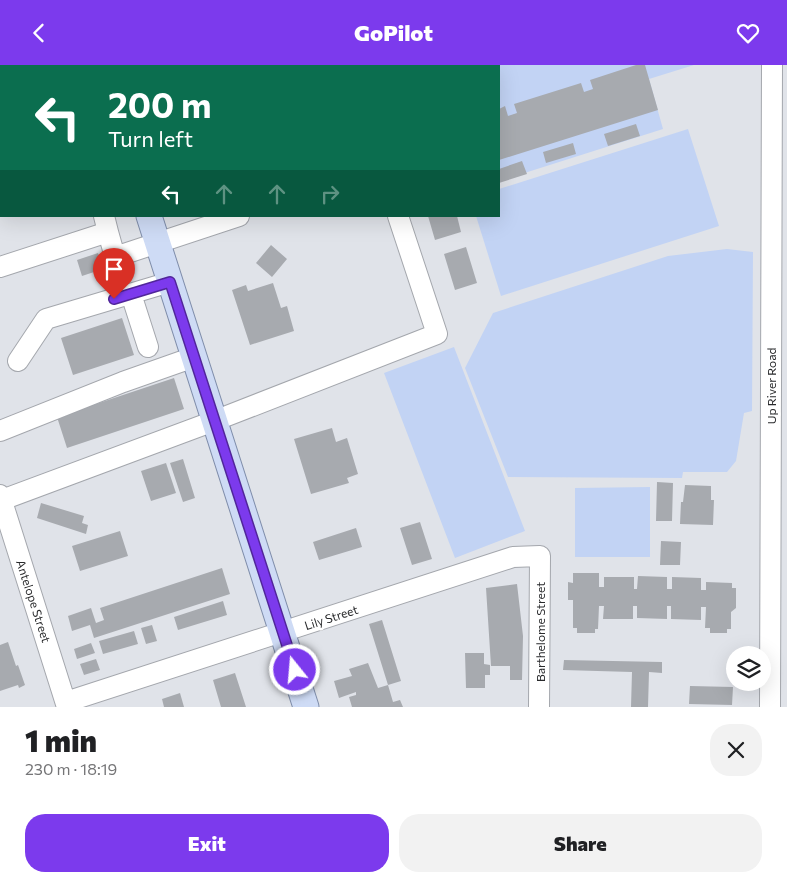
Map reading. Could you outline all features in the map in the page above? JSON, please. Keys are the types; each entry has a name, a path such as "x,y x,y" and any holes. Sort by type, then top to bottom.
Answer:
{"main road":[{"path":"149,217 284,633 306,707"}],"street":[{"name":"Up River Road","path":"770,707 779,635 780,92 774,66"},
{"path":"0,267 106,224 115,257 236,217"},
{"path":"1,497 214,421 437,334 398,217"},
{"path":"18,361 46,319 170,282"},
{"path":"131,293 148,347"},
{"path":"0,431 123,382 194,357"},
{"name":"Antelope Street","path":"1,497 66,705"},
{"name":"Lily Street","path":"66,705 513,557 540,557"},
{"name":"Barthelome Street","path":"539,707 540,557"}],"shaded area":[{"path":"500,65 694,65 649,79 663,129 500,181"},
{"path":"688,129 719,226 501,296 476,217 500,217 500,189"},
{"path":"727,249 753,252 752,411 744,413 736,461 727,472 683,472 682,478 508,477 465,368 493,313 668,256"},
{"path":"454,347 525,531 455,558 384,373"},
{"path":"650,487 650,557 575,557 575,488"}],"building":[{"path":"636,65 645,65 658,110 500,160 500,108 505,106 508,116 517,113 514,104 581,83 584,92 593,89 590,80"},
{"path":"636,124 640,136 608,146 604,134"},
{"path":"573,143 576,154 546,163 543,152"},
{"path":"522,161 527,174 500,183 500,169"},
{"path":"428,217 457,217 461,232 435,240"},
{"path":"271,245 287,259 272,277 256,263"},
{"path":"466,247 477,283 455,290 444,254"},
{"path":"98,253 103,269 82,276 77,260"},
{"path":"273,283 281,308 287,306 294,331 250,345 232,290 246,285 248,291"},
{"path":"122,318 134,355 73,375 61,338"},
{"path":"174,378 184,409 67,448 57,417"},
{"path":"332,428 336,442 347,438 358,474 347,478 349,483 311,494 294,439"},
{"path":"183,459 195,498 183,502 170,463"},
{"path":"166,463 176,493 151,501 141,471"},
{"path":"657,482 673,483 672,521 656,521"},
{"path":"685,485 711,486 711,500 714,500 713,525 680,524 681,502 683,502"},
{"path":"41,503 84,516 82,523 88,525 86,534 37,518"},
{"path":"420,522 432,559 412,565 400,528"},
{"path":"356,528 362,547 319,560 313,542"},
{"path":"120,531 128,556 80,571 72,546"},
{"path":"661,541 681,542 680,565 660,565"},
{"path":"222,568 230,594 94,638 90,625 72,631 68,616 91,608 96,623 104,620 100,608"},
{"path":"573,573 599,573 599,587 604,587 604,577 634,577 634,589 637,589 638,576 667,577 667,589 672,589 672,577 701,578 701,590 706,590 706,582 732,583 732,588 736,588 736,608 731,612 731,629 727,629 727,633 710,633 710,628 705,628 706,607 701,607 701,620 671,619 671,606 667,606 667,619 637,618 637,606 633,606 633,619 603,619 604,606 599,606 598,629 595,629 595,633 577,633 577,628 573,628 573,600 568,600 568,582 573,583"},
{"path":"517,584 523,636 522,680 510,680 510,666 491,666 486,588"},
{"path":"223,601 227,615 178,630 174,617"},
{"path":"382,620 401,681 388,685 369,624"},
{"path":"152,625 157,641 146,644 141,628"},
{"path":"134,631 138,644 103,654 99,641"},
{"path":"8,642 25,685 19,688 18,685 0,691 0,645"},
{"path":"91,643 95,653 77,659 74,649"},
{"path":"465,653 484,653 484,664 490,665 490,675 485,675 485,688 466,688"},
{"path":"96,659 100,670 84,675 80,664"},
{"path":"564,660 662,662 662,673 649,672 648,707 631,707 632,672 563,670"},
{"path":"368,663 378,688 388,685 393,702 400,700 403,707 352,707 349,697 356,695 356,692 339,698 334,681 352,676 349,669"},
{"path":"235,673 246,707 221,707 213,680"},
{"path":"690,686 726,687 726,691 733,691 732,705 689,704"},
{"path":"180,693 184,707 164,707 162,699"}],"route":[{"path":"114,299 170,282 295,670"}]}
